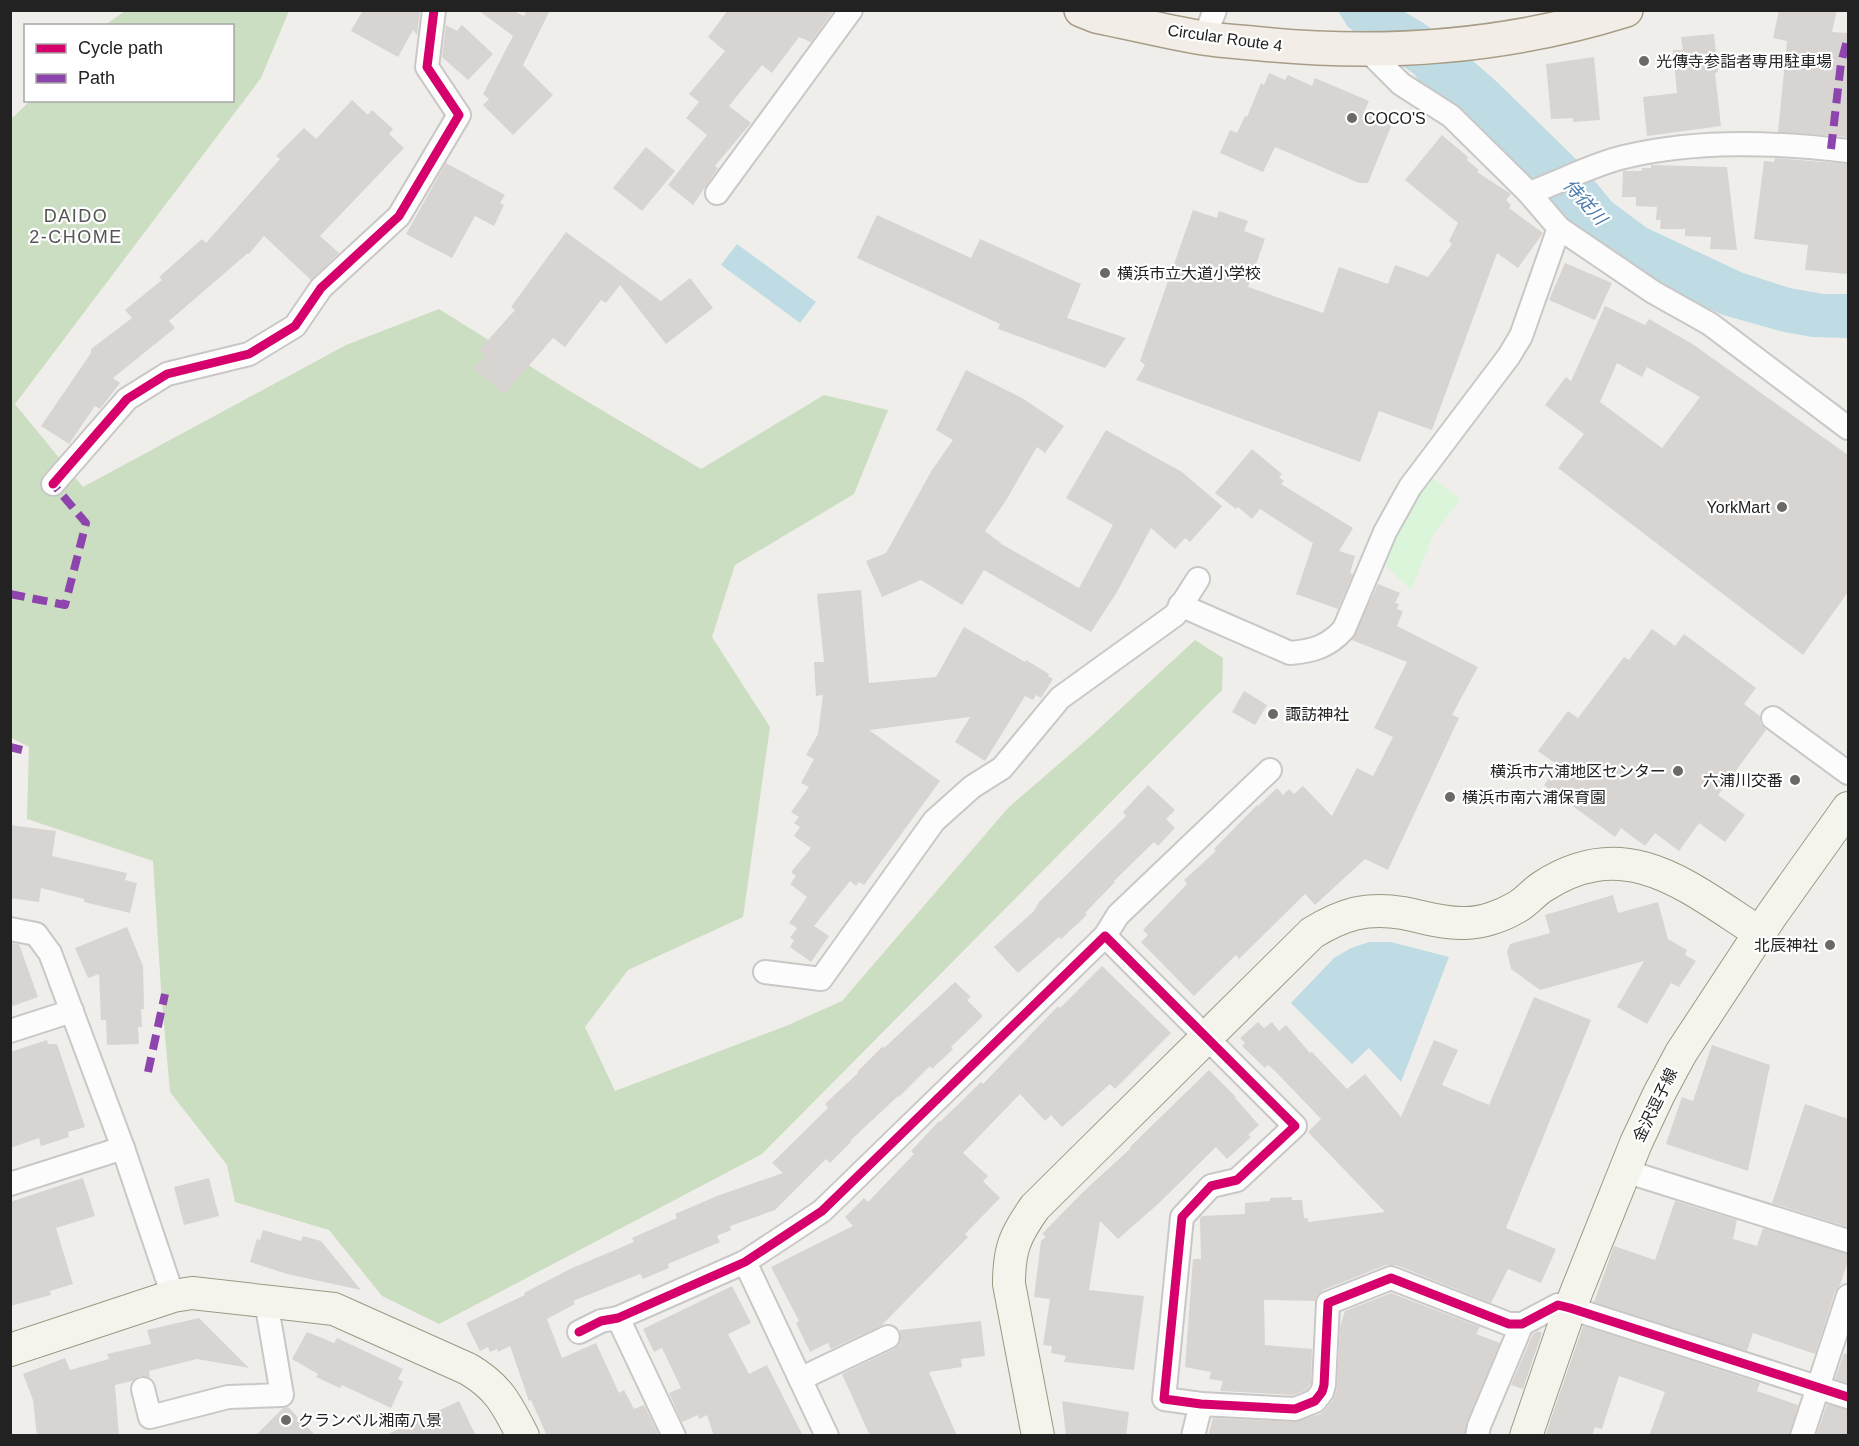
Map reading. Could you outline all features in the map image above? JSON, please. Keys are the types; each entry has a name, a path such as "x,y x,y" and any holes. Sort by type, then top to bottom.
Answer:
{"main road":[{"name":"Circular Route 4","path":"1081,10 1096,16 1210,24 1295,47 1370,50 1459,45 1569,18"},
{"path":"1569,18 1626,10"}],"street":[{"path":"53,484 128,399 167,374 249,354 295,326 321,288 399,216 459,115 427,67 434,10"},
{"path":"717,193 851,10"},
{"path":"1370,50 1401,84 1451,116 1532,192 1559,228 1653,292 1710,324 1848,429"},
{"path":"1532,192 1590,168 1655,151 1754,143 1848,151"},
{"path":"1180,605 1290,653 1307,652 1332,642 1344,629 1385,532 1410,487 1509,356 1521,336 1559,228"},
{"path":"765,972 821,979 934,821 972,787 1002,768 1060,698 1175,615 1197,579"},
{"path":"1773,718 1848,773"},
{"path":"579,1332 601,1322 618,1318 745,1262 822,1211 1105,936 1118,915 1270,770"},
{"name":"金沢逗子線","path":"1526,1436 1570,1308 1625,1171 1659,1094 1682,1053 1760,933 1848,808"},
{"path":"1038,1436 1009,1284 1009,1258 1019,1229 1035,1207 1312,933 1334,919 1356,912 1378,910 1442,922 1467,923 1492,918 1517,907 1541,888 1562,876 1584,868 1606,864 1651,869 1674,879 1760,933"},
{"path":"10,929 36,934 50,952 123,1148 173,1296"},
{"path":"1105,936 1295,1126 1237,1180 1211,1186 1182,1217 1164,1399 1201,1404 1295,1409 1315,1401 1322,1392 1324,1384 1328,1303 1391,1278 1509,1324 1522,1324 1558,1305 1570,1308 1848,1397"},
{"path":"10,1031 72,1011"},
{"path":"10,1184 123,1148"},
{"path":"1625,1171 1848,1241"},
{"path":"745,1262 827,1436"},
{"path":"10,1350 173,1296 192,1293 334,1309 486,1379 501,1395 523,1436"},
{"path":"1802,1436 1848,1296"},
{"path":"142,1389 150,1417 228,1397 282,1395 266,1301"},
{"path":"618,1318 674,1436"},
{"path":"1477,1436 1479,1426 1522,1324"},
{"path":"800,1379 888,1337"},
{"path":"1193,1436 1201,1404"}],"green space":[{"path":"125,11 289,11 261,78 15,404 83,487 346,345 439,309 568,390 701,469 824,395 888,410 854,494 735,565 712,637 770,727 743,917 628,970 585,1027 615,1091 786,1026 842,1001 1008,808 1090,737 1195,640 1223,658 1222,690 762,1154 439,1324 382,1296 329,1230 235,1202 227,1165 170,1092 153,861 27,819 29,747 10,737 10,120 29,102 234,102 234,24 106,24"},
{"path":"1430,476 1460,499 1433,535 1411,590 1382,562 1405,512"}],"water":[{"name":"侍従川","path":"1338,11 1403,11 1422,22 1465,54 1497,82 1579,162 1612,202 1647,228 1743,273 1790,288 1824,294 1848,294 1848,338 1812,337 1784,332 1723,315 1671,292 1573,231 1422,86 1414,74 1348,27"},
{"path":"737,244 816,302 800,323 721,265"},
{"path":"1369,942 1391,942 1449,957 1401,1082 1369,1048 1352,1064 1291,1003 1334,958 1351,948"}],"building":[{"path":"363,10 420,10 417,35 413,30 398,57 351,31"},
{"path":"478,10 512,10 524,16 527,10 550,10 523,65 553,95 513,135 483,105 489,99 483,94 513,36"},
{"path":"728,10 834,10 811,42 799,37 772,73 762,65 729,106 751,123 715,166 718,168 693,205 668,185 707,135 686,118 699,102 689,94 725,51 708,37"},
{"path":"1779,10 1837,10 1832,32 1848,33 1848,137 1778,132 1787,41 1773,38"},
{"path":"446,25 457,31 462,25 493,54 468,80 442,57"},
{"path":"1714,34 1718,72 1715,73 1721,126 1647,136 1643,97 1677,93 1673,50 1683,50 1681,37"},
{"path":"1594,57 1600,120 1573,122 1573,118 1551,119 1546,64"},
{"path":"1269,73 1285,80 1288,75 1312,86 1315,78 1369,101 1364,112 1392,124 1368,183 1359,183 1275,147 1263,172 1220,153 1230,130 1237,133 1245,116 1247,117 1261,83 1264,85"},
{"path":"352,100 368,115 372,110 393,129 389,134 404,148 320,236 339,253 311,280 264,236 249,254 169,321 175,328 113,378 120,383 100,409 95,406 69,444 41,426 91,353 91,349 132,318 125,310 162,280 159,277 202,239 206,243 280,159 276,156 304,128 316,139"},
{"path":"1442,135 1468,157 1467,160 1479,170 1477,172 1511,194 1506,200 1511,205 1509,208 1543,233 1518,268 1497,253 1432,430 1379,411 1360,462 1136,380 1145,365 1140,361 1193,210 1217,218 1219,211 1248,221 1244,231 1265,239 1248,287 1323,313 1339,267 1388,284 1395,265 1428,277 1452,244 1449,241 1458,223 1405,180"},
{"path":"646,147 675,171 642,211 613,188"},
{"path":"1775,158 1848,164 1848,274 1805,270 1808,245 1754,239 1764,161 1774,162"},
{"path":"446,163 505,195 500,203 504,205 494,226 475,216 452,258 406,234"},
{"path":"1651,165 1727,167 1737,250 1710,249 1711,237 1685,236 1685,229 1660,229 1661,220 1656,220 1657,207 1636,206 1636,197 1622,197 1623,171 1642,171 1642,168 1651,168"},
{"path":"877,215 971,258 980,239 1081,284 1067,318 1126,338 1105,368 998,329 1000,324 857,258"},
{"path":"566,232 661,301 690,278 713,308 666,344 620,285 606,303 601,300 565,347 553,338 504,394 474,369 485,355 479,350 515,310 511,307"},
{"path":"1565,263 1612,283 1595,320 1549,300"},
{"path":"1605,306 1645,325 1649,319 1694,345 1848,455 1848,592 1803,655 1558,468 1584,434 1545,405 1566,377 1571,381","holes":["1617,363 1642,377 1647,367 1700,397 1662,448 1600,402"]},
{"path":"966,370 1022,398 1064,426 1045,453 1037,447 985,531 1003,545 1079,588 1113,525 1066,498 1106,430 1182,472 1222,506 1190,542 1185,538 1175,549 1151,528 1117,592 1091,632 984,570 962,605 921,580 882,597 866,561 886,553 932,470 953,440 936,430"},
{"path":"1252,449 1282,474 1279,477 1284,481 1281,484 1353,528 1339,551 1355,556 1350,573 1353,574 1338,609 1296,594 1313,543 1260,509 1252,519 1215,493"},
{"path":"1378,584 1400,593 1395,603 1399,604 1397,609 1403,611 1397,626 1478,667 1452,715 1459,718 1388,870 1365,859 1315,905 1305,894 1239,959 1236,955 1194,996 1141,942 1148,935 1143,930 1187,884 1184,880 1216,851 1214,849 1257,805 1277,788 1283,795 1289,789 1294,794 1303,786 1332,816 1357,768 1373,776 1393,737 1374,728 1407,662 1352,640"},
{"path":"861,590 869,683 936,677 964,627 1025,662 1026,660 1053,679 1041,698 1036,695 1033,700 1025,696 985,761 955,742 970,717 869,730 940,781 864,885 859,882 856,886 850,881 814,926 829,936 811,962 790,947 794,940 790,938 797,928 789,923 807,897 790,884 796,876 791,872 811,848 794,836 800,827 794,823 799,817 791,812 809,787 801,783 814,759 806,755 818,734 823,695 816,696 814,662 824,662 817,594"},
{"path":"1652,629 1675,646 1684,634 1756,688 1744,704 1760,716 1760,723 1766,730 1718,795 1745,815 1725,842 1699,823 1679,851 1655,833 1645,846 1621,828 1615,837 1544,785 1559,766 1538,751 1568,711 1578,718 1624,657 1629,660"},
{"path":"1244,691 1267,705 1255,725 1232,712"},
{"path":"1148,785 1175,810 1166,819 1175,828 1158,846 1154,842 1114,881 1085,913 1087,915 1018,973 994,947 1034,911 1039,902 1126,816 1123,812"},
{"path":"10,825 56,831 52,856 127,873 125,880 137,883 130,913 84,902 84,899 41,888 39,902 10,898"},
{"path":"1613,895 1618,913 1658,902 1668,939 1687,950 1685,955 1696,961 1679,987 1671,983 1647,1024 1617,1007 1644,961 1540,990 1511,969 1507,952 1510,944 1550,933 1545,915"},
{"path":"127,927 143,966 142,1027 138,1027 139,1044 107,1045 106,1020 101,1020 99,974 88,978 75,948"},
{"path":"10,943 19,944 38,997 10,1007"},
{"path":"1102,966 1171,1033 1115,1089 1110,1084 1062,1127 1051,1115 1045,1121 1020,1094 963,1153 988,1176 983,1181 1000,1198 965,1234 968,1237 881,1326 831,1349 828,1343 810,1352 796,1323 799,1321 771,1267 853,1226 845,1217 864,1198 868,1202 914,1154 911,1151 939,1121 981,1082 983,1084 1058,1006 1060,1008"},
{"path":"955,982 971,997 967,1000 983,1016 932,1069 930,1066 850,1141 830,1163 826,1159 775,1210 730,1226 731,1230 717,1236 720,1242 668,1264 669,1268 643,1279 640,1274 573,1301 575,1304 547,1319 562,1358 596,1343 619,1393 624,1390 634,1409 644,1405 658,1433 653,1436 547,1436 531,1400 529,1401 510,1346 498,1352 497,1349 490,1352 488,1347 480,1351 466,1323 525,1295 524,1293 570,1269 634,1242 632,1238 677,1218 675,1214 717,1196 783,1173 772,1163 828,1108 825,1104 883,1046 884,1048"},
{"path":"1534,997 1591,1020 1506,1228 1556,1249 1541,1283 1508,1269 1491,1303 1396,1265 1386,1265 1323,1290 1317,1295 1315,1301 1264,1300 1265,1345 1312,1349 1311,1383 1307,1390 1293,1395 1220,1391 1223,1381 1209,1379 1211,1372 1185,1367 1193,1259 1201,1259 1200,1218 1202,1216 1245,1214 1245,1203 1292,1197 1292,1200 1302,1200 1304,1218 1308,1218 1308,1222 1385,1212 1308,1132 1321,1119 1276,1072 1268,1065 1265,1068 1242,1046 1245,1043 1240,1038 1258,1022 1264,1028 1272,1022 1279,1031 1286,1025 1310,1053 1312,1052 1347,1089 1365,1074 1401,1117 1434,1040 1458,1050 1442,1085 1489,1105"},
{"path":"47,1040 48,1044 57,1044 85,1127 68,1132 69,1137 41,1146 39,1138 10,1148 10,1052"},
{"path":"1712,1045 1770,1065 1748,1171 1666,1144 1682,1097 1693,1101"},
{"path":"1209,1070 1236,1097 1259,1125 1248,1135 1251,1137 1227,1159 1216,1147 1158,1204 1118,1239 1100,1221 1089,1290 1144,1296 1134,1370 1064,1362 1066,1356 1051,1353 1052,1346 1043,1345 1050,1299 1034,1297 1041,1241 1046,1237 1042,1234"},
{"path":"1805,1104 1848,1119 1848,1227 1772,1203"},
{"path":"83,1178 95,1216 56,1228 73,1284 50,1291 51,1295 10,1306 10,1202"},
{"path":"209,1178 219,1216 184,1225 174,1187"},
{"path":"1675,1201 1737,1220 1733,1239 1757,1246 1763,1228 1848,1254 1848,1261 1840,1285 1835,1292 1815,1354 1753,1333 1747,1351 1594,1302 1614,1246 1655,1260"},
{"path":"263,1230 301,1241 303,1236 321,1241 361,1290 287,1274 250,1262 257,1239 260,1240"},
{"path":"732,1286 751,1323 728,1334 749,1374 767,1365 803,1436 714,1436 707,1415 699,1419 698,1415 682,1422 669,1393 681,1388 662,1348 654,1352 643,1329"},
{"path":"1391,1293 1480,1327 1476,1334 1500,1343 1467,1421 1464,1436 1208,1436 1213,1418 1295,1422 1320,1414 1333,1400 1337,1388 1340,1327 1345,1311"},
{"path":"199,1318 249,1368 197,1359 149,1371 150,1377 140,1376 132,1381 115,1385 119,1436 37,1436 33,1400 23,1374 65,1358 70,1370 109,1359 107,1354 151,1344 147,1330"},
{"path":"981,1321 985,1356 961,1359 962,1367 929,1372 957,1436 870,1436 842,1374 894,1349 899,1345 901,1339 900,1330"},
{"path":"1583,1326 1760,1383 1757,1391 1798,1405 1789,1436 1649,1436 1665,1392 1619,1376 1602,1429 1595,1427 1592,1436 1545,1436"},
{"path":"1538,1331 1542,1333 1523,1389 1511,1385 1533,1334"},
{"path":"307,1332 334,1343 337,1338 403,1369 398,1379 403,1382 391,1408 342,1385 340,1388 316,1377 318,1374 292,1359"},
{"path":"1844,1353 1848,1354 1848,1383 1835,1379"},
{"path":"459,1401 476,1436 384,1436 442,1409"},
{"path":"1062,1401 1129,1412 1126,1436 1066,1436"},
{"path":"1827,1404 1848,1410 1848,1436 1816,1436"},
{"name":"クランベル湘南八景","path":"288,1407 316,1436 255,1436 283,1408"}],"marked path":[{"path":"1831,149 1841,63 1848,37"},
{"path":"10,594 65,605 86,523 53,484"},
{"path":"10,747 22,750"},
{"path":"148,1072 165,994"}],"cycle path":[{"path":"53,484 127,399 167,374 249,354 295,326 321,288 399,216 459,115 427,67 434,10"},
{"path":"579,1332 601,1321 618,1318 745,1262 822,1211 1105,936 1295,1126 1237,1180 1211,1186 1182,1217 1164,1399 1201,1404 1295,1409 1315,1401 1324,1385 1328,1303 1391,1278 1509,1324 1522,1324 1558,1305 1570,1308 1848,1397"}],"place":[{"name":"光傳寺参詣者専用駐車場","path":"1644,61"},
{"name":"COCO'S","path":"1352,118"},
{"name":"横浜市立大道小学校","path":"1105,273"},
{"name":"YorkMart","path":"1782,507"},
{"name":"諏訪神社","path":"1273,714"},
{"name":"横浜市六浦地区センター","path":"1678,771"},
{"name":"六浦川交番","path":"1795,780"},
{"name":"横浜市南六浦保育園","path":"1450,797"},
{"name":"北辰神社","path":"1830,945"},
{"name":"クランベル湘南八景","path":"286,1420"}],"district":[{"name":"DAIDO 2-CHOME","path":"76,226"}]}
